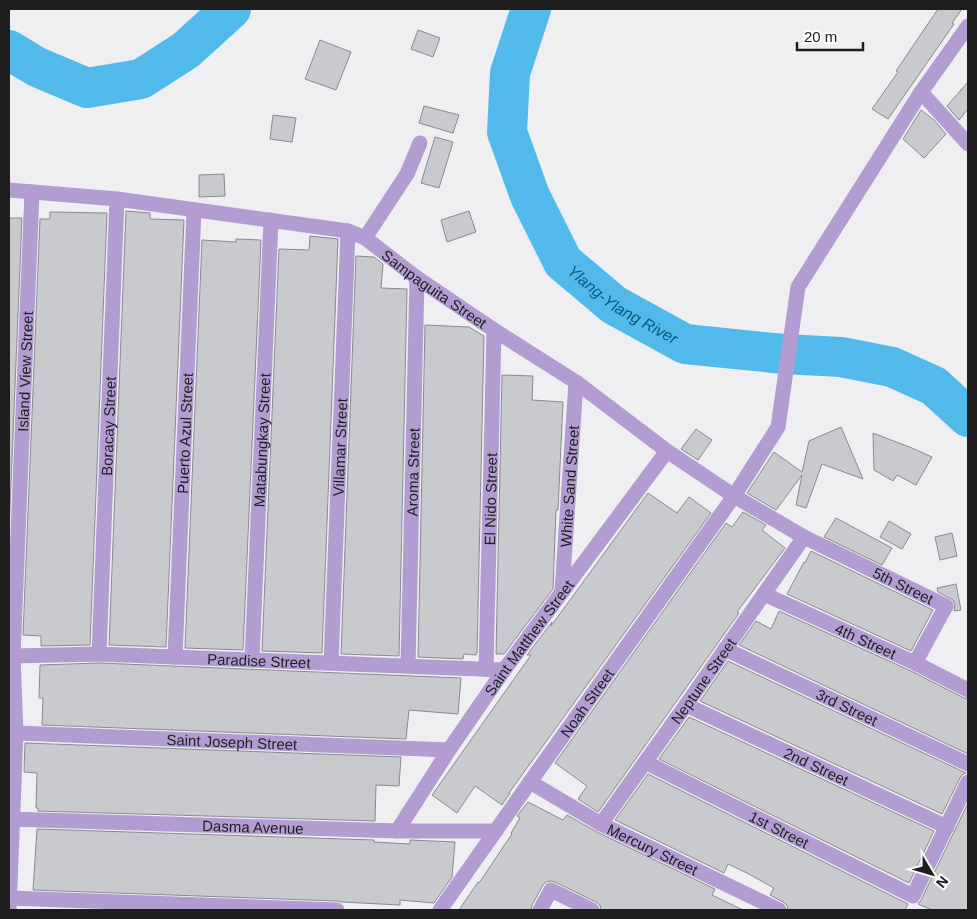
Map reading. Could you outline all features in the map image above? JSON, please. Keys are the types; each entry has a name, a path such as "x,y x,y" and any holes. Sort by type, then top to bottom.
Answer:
{"street":[{"path":"967,28 921,92 968,144"},
{"name":"Noah Street","path":"440,910 734,496 778,427 798,287 921,92"},
{"path":"365,238 407,174 420,144"},
{"name":"Sampaguita Street","path":"9,190 117,199 348,231 365,238 417,278 576,382 667,451 734,496 804,537"},
{"name":"Island View Street","path":"9,910 11,819 16,733 13,656 32,192"},
{"name":"Boracay Street","path":"99,654 117,199"},
{"name":"Puerto Azul Street","path":"175,658 194,210"},
{"name":"Matabungkay Street","path":"252,660 271,220"},
{"name":"Villamar Street","path":"331,663 348,231"},
{"name":"Aroma Street","path":"408,666 417,278"},
{"name":"El Nido Street","path":"486,669 494,330"},
{"name":"White Sand Street","path":"562,591 576,382"},
{"name":"Saint Matthew Street","path":"397,831 449,750 504,670 667,451"},
{"name":"Neptune Street","path":"601,824 804,537"},
{"name":"5th Street","path":"804,537 946,606 916,663"},
{"name":"4th Street","path":"764,594 916,663 968,690"},
{"name":"3rd Street","path":"726,649 968,764"},
{"name":"Paradise Street","path":"13,656 99,654 504,670"},
{"name":"2nd Street","path":"686,705 947,827"},
{"name":"Saint Joseph Street","path":"16,733 449,750"},
{"name":"1st Street","path":"645,762 913,896 947,827"},
{"name":"Mercury Street","path":"530,782 601,824 779,910"},
{"path":"947,827 968,782"},
{"name":"Dasma Avenue","path":"11,819 397,831 496,831"},
{"path":"540,910 552,890 592,910"},
{"path":"9,898 337,910"}],"building":[{"path":"938,9 962,9 952,23 954,24 888,119 872,109"},
{"path":"418,30 440,38 433,57 411,49"},
{"path":"320,40 351,52 336,90 305,79"},
{"path":"968,82 968,109 959,120 947,106"},
{"path":"424,106 459,115 453,133 419,123"},
{"path":"921,110 934,120 946,134 924,158 903,139"},
{"path":"273,115 296,118 292,142 270,139"},
{"path":"435,137 453,142 439,188 421,183"},
{"path":"224,174 225,196 199,197 199,175"},
{"path":"126,211 150,213 150,219 184,220 166,647 109,645"},
{"path":"469,211 476,232 447,242 441,220"},
{"path":"50,212 107,213 90,645 41,646 41,636 23,635 40,219 50,219"},
{"path":"9,218 22,218 9,531"},
{"path":"310,236 338,239 322,653 262,651 279,249 309,250"},
{"path":"236,239 261,240 243,650 185,648 202,240 236,242"},
{"path":"356,256 374,257 383,264 381,288 407,289 399,656 341,654"},
{"path":"425,325 469,327 484,336 477,653 476,655 464,654 463,659 418,657"},
{"path":"502,375 533,376 532,400 563,402 553,589 504,654 496,654"},
{"path":"841,427 863,479 822,464 806,508 796,505 802,475 776,510 747,493 774,452 802,472 809,441"},
{"path":"696,429 712,440 698,460 681,449"},
{"path":"873,433 932,457 916,485 897,475 893,481 874,470"},
{"path":"648,493 677,513 689,497 711,513 502,805 475,786 457,813 432,795 531,655 527,655 552,622 551,626"},
{"path":"743,512 766,525 762,530 785,548 737,612 739,613 598,812 578,799 587,786 555,763 726,523 732,527"},
{"path":"836,518 892,548 882,565 824,537"},
{"path":"889,521 911,534 902,549 880,537"},
{"path":"952,533 957,556 940,560 935,537"},
{"path":"811,551 933,610 911,651 787,594"},
{"path":"956,584 961,610 954,611 955,605 953,600 938,592 937,588"},
{"path":"779,611 968,699 968,754 739,645 756,621 771,629"},
{"path":"728,661 966,773 960,778 942,814 700,701"},
{"path":"99,663 461,678 458,714 409,710 406,739 42,725 43,698 39,698 40,665"},
{"path":"689,717 934,831 909,883 659,759"},
{"path":"25,743 401,757 399,786 376,785 375,821 38,811 38,808 36,808 37,773 24,772"},
{"path":"648,774 908,904 905,910 788,910 787,905 770,895 774,888 747,873 728,864 724,873 615,820"},
{"path":"528,802 563,820 567,815 597,832 715,889 712,895 743,910 601,910 600,905 596,902 551,881 543,885 531,910 459,910 512,834 520,818 517,816"},
{"path":"968,803 968,910 932,910 918,904"},
{"path":"37,829 374,840 374,842 410,844 410,840 455,842 452,877 434,903 400,900 400,905 33,890"}],"waterway":[{"name":"Ylang-Ylang River","path":"9,50 37,67 87,88 141,79 186,50 231,9"},
{"name":"Ylang-Ylang River","path":"531,9 510,73 507,132 530,196 563,262 614,305 685,344 784,354 841,357 892,367 934,386 968,417"}]}
